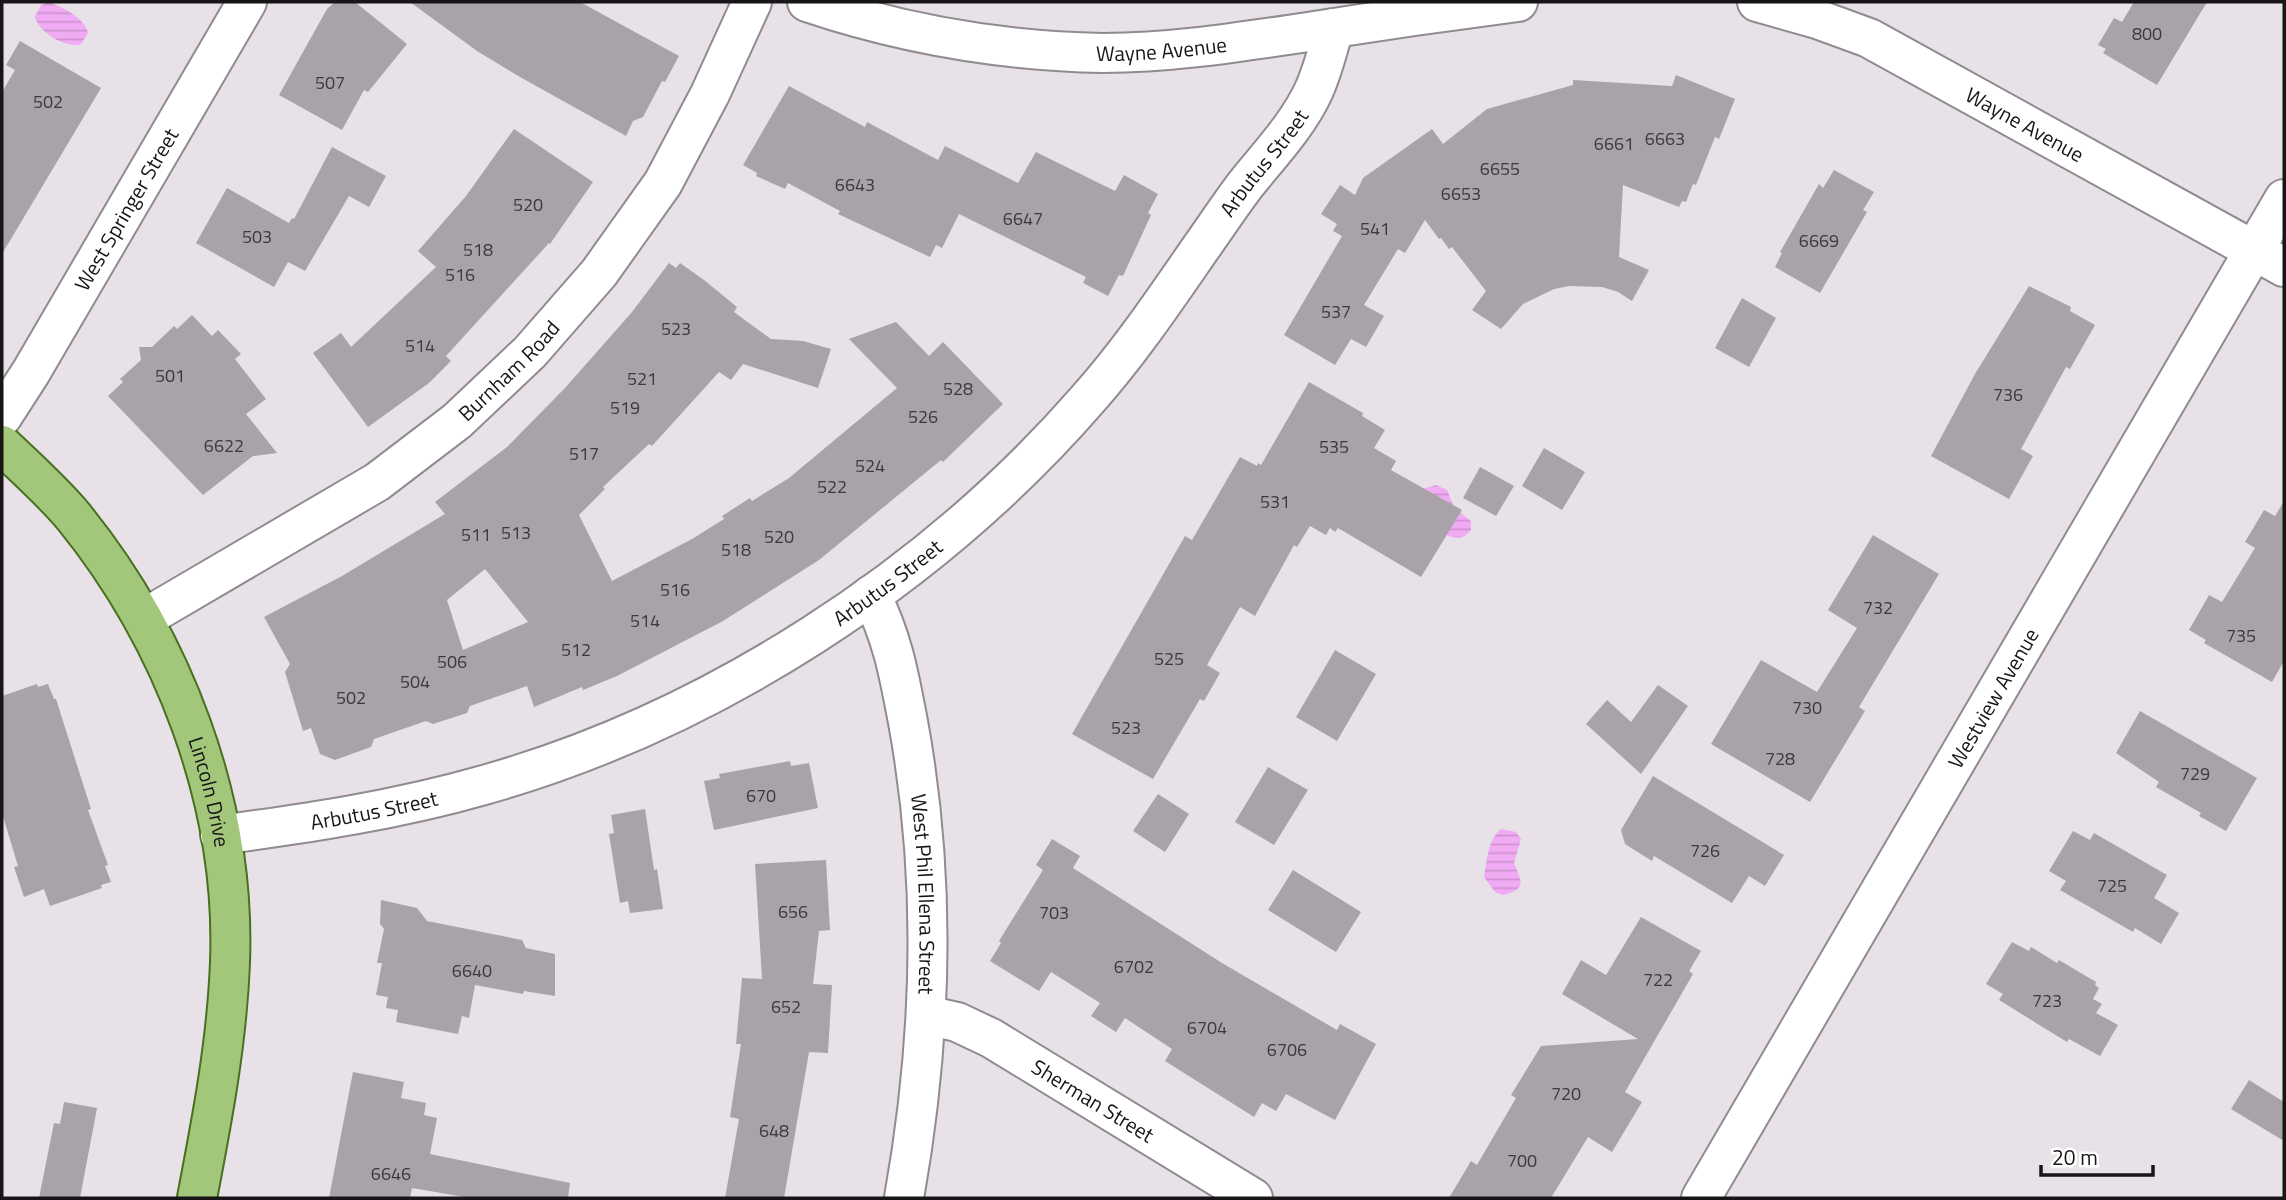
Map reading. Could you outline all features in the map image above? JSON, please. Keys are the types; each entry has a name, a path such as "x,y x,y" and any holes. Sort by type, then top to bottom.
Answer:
{"main road":[{"name":"Lincoln Drive","path":"2,445 72,515 143,619 165,661 188,717 207,775 220,835 229,904 230,961 226,1026 218,1087 197,1198"}],"street":[{"name":"West Springer Street","path":"2,417 32,372 247,2"},
{"name":"Burnham Road","path":"143,619 377,482 457,421 530,352 599,273 663,183 710,94 752,2"},
{"name":"Wayne Avenue","path":"807,2 872,11 927,35 988,45 1105,53 1230,44 1503,3"},
{"name":"Wayne Avenue","path":"1757,2 1817,19 1869,38 2270,258"},
{"name":"Arbutus Street","path":"220,835 342,818 412,804 486,785 557,762 693,703 805,639 871,595 926,555 984,505 1087,401 1135,341 1242,190 1301,114 1315,89 1334,28"},
{"name":"Westview Avenue","path":"1701,1198 2270,258 2284,199"},
{"name":"West Phil Ellena Street","path":"871,595 890,638 913,749 928,902 922,1081 904,1198"},
{"name":"Sherman Street","path":"926,1014 957,1022 991,1038 1253,1198"}],"shaded area":[{"path":"48,3 66,10 83,23 88,33 81,44 61,42 41,28 35,16 41,5"},
{"path":"1436,485 1447,490 1454,507 1471,521 1471,530 1460,538 1438,531 1423,489"},
{"path":"1501,829 1516,832 1521,839 1514,863 1520,884 1516,890 1503,895 1495,892 1484,877 1491,844"}],"building":[{"path":"335,2 355,2 407,44 368,92 364,90 342,130 279,95 327,9"},
{"path":"410,2 580,2 679,56 643,117 633,121 626,136 477,51"},
{"path":"2134,2 2207,2 2157,85 2103,53 2106,49 2098,45 2114,18 2122,22"},
{"path":"20,41 101,88 2,254 2,92 15,70 6,65"},
{"path":"1676,75 1735,99 1719,139 1715,137 1696,185 1693,184 1686,202 1682,201 1679,207 1623,185 1619,257 1649,270 1632,301 1618,292 1602,287 1569,286 1554,289 1523,304 1501,329 1472,310 1486,291 1452,247 1449,249 1441,238 1439,239 1425,220 1405,253 1398,249 1364,305 1384,316 1366,347 1351,339 1335,365 1284,335 1342,236 1333,231 1337,224 1321,214 1340,185 1355,195 1363,178 1432,129 1443,144 1487,109 1573,85 1573,80 1672,86"},
{"path":"789,86 865,127 867,122 938,160 945,146 1018,183 1036,152 1115,191 1124,175 1158,194 1123,276 1119,275 1108,296 1083,283 1086,277 959,214 942,248 936,245 930,257 838,214 840,211 788,183 785,189 756,176 757,173 743,165"},
{"path":"514,129 593,182 550,244 446,356 451,361 429,383 368,427 313,353 341,333 351,347 436,267 418,251 466,196"},
{"path":"332,147 386,176 369,207 349,196 305,271 288,262 274,287 196,243 227,188 289,223 294,219"},
{"path":"1834,170 1874,192 1863,210 1867,212 1820,293 1775,267 1782,253 1780,252 1819,184 1823,188"},
{"path":"669,263 676,268 680,263 737,307 734,312 771,339 803,341 831,349 818,388 743,364 731,380 719,372 652,446 649,444 603,487 605,489 579,515 612,581 692,539 724,519 722,516 750,498 752,501 789,478 897,388 849,339 896,322 929,356 943,342 1003,404 943,462 941,460 819,560 723,621 617,676 534,707 527,686 470,706 467,713 433,724 426,721 374,739 371,747 335,760 320,754 311,728 303,731 285,672 290,664 264,617 342,576 445,514 435,502 507,447 565,388 632,312","holes":["485,569 528,622 463,650 447,600"]},
{"path":"2029,286 2071,307 2070,311 2095,325 2070,369 2066,367 2021,449 2033,456 2009,499 1931,456 1975,374"},
{"path":"1742,298 1776,318 1749,367 1715,348"},
{"path":"192,315 212,336 218,330 241,354 235,359 266,399 246,414 277,453 253,456 203,495 108,396 123,382 120,379 141,360 139,347 152,347 174,326 177,329"},
{"path":"1309,382 1363,413 1362,416 1385,430 1374,448 1396,461 1391,470 1462,510 1421,577 1338,528 1335,532 1330,528 1326,535 1310,526 1297,547 1294,545 1255,616 1240,607 1207,665 1220,673 1204,701 1200,699 1153,779 1072,734 1185,536 1192,540 1240,457 1257,466 1258,463 1261,465"},
{"path":"1544,448 1585,472 1562,510 1522,486"},
{"path":"1480,467 1514,486 1496,516 1463,498"},
{"path":"2284,501 2284,661 2272,682 2204,643 2206,640 2189,630 2209,595 2222,602 2255,548 2245,542 2264,510 2275,516"},
{"path":"1873,535 1939,574 1859,707 1865,711 1810,802 1711,744 1761,660 1817,692 1857,628 1828,610"},
{"path":"1335,650 1376,674 1337,741 1296,717"},
{"path":"37,684 38,687 48,684 56,699 111,882 101,885 102,888 50,906 44,889 24,897 2,813 2,696"},
{"path":"1658,685 1688,706 1641,774 1586,724 1607,700 1631,722"},
{"path":"2140,711 2257,778 2226,831 2156,787 2159,782 2116,753"},
{"path":"790,761 791,766 809,763 818,808 714,830 704,781 720,778 719,774"},
{"path":"1268,767 1308,790 1274,845 1235,822"},
{"path":"1653,776 1784,855 1765,886 1749,876 1732,903 1654,856 1652,861 1625,844 1621,830"},
{"path":"1158,794 1189,814 1165,852 1133,831"},
{"path":"645,809 663,909 630,913 628,901 620,903 609,834 614,833 611,815"},
{"path":"2073,831 2090,840 2094,833 2167,875 2154,898 2179,913 2161,944 2135,928 2133,932 2060,890 2066,881 2049,871"},
{"path":"1052,839 1080,856 1073,868 1222,963 1337,1030 1340,1024 1376,1044 1335,1120 1286,1094 1276,1111 1262,1103 1254,1117 1165,1061 1172,1049 1125,1018 1116,1032 1091,1016 1100,1003 1051,972 1039,991 990,961 1001,943 999,941 1043,870 1036,865"},
{"path":"826,860 830,930 819,931 813,984 832,985 828,1053 809,1052 784,1198 725,1198 739,1119 730,1117 741,1044 736,1044 742,978 762,979 755,864"},
{"path":"1293,870 1361,912 1336,952 1268,910"},
{"path":"381,900 417,908 427,921 522,940 526,948 555,954 555,996 524,991 523,994 475,985 469,1018 462,1016 458,1034 396,1022 398,1010 386,1008 388,997 376,995 382,963 377,963 384,929 380,924"},
{"path":"1641,917 1701,951 1689,971 1693,974 1625,1092 1642,1102 1612,1152 1588,1137 1551,1198 1449,1198 1471,1161 1477,1165 1516,1098 1511,1095 1541,1046 1638,1039 1562,994 1581,960 1606,975"},
{"path":"2012,942 2029,951 2031,947 2057,963 2059,960 2096,982 2095,985 2099,988 2093,999 2102,1004 2096,1013 2118,1025 2100,1056 2069,1039 2067,1042 1999,1000 2003,994 1986,984"},
{"path":"353,1072 404,1082 401,1098 426,1103 424,1115 437,1118 430,1154 570,1183 568,1198 470,1198 412,1188 410,1198 329,1198"},
{"path":"2249,1080 2284,1102 2284,1141 2231,1109"},
{"path":"64,1102 97,1108 80,1198 39,1198 54,1123 60,1124"}]}
